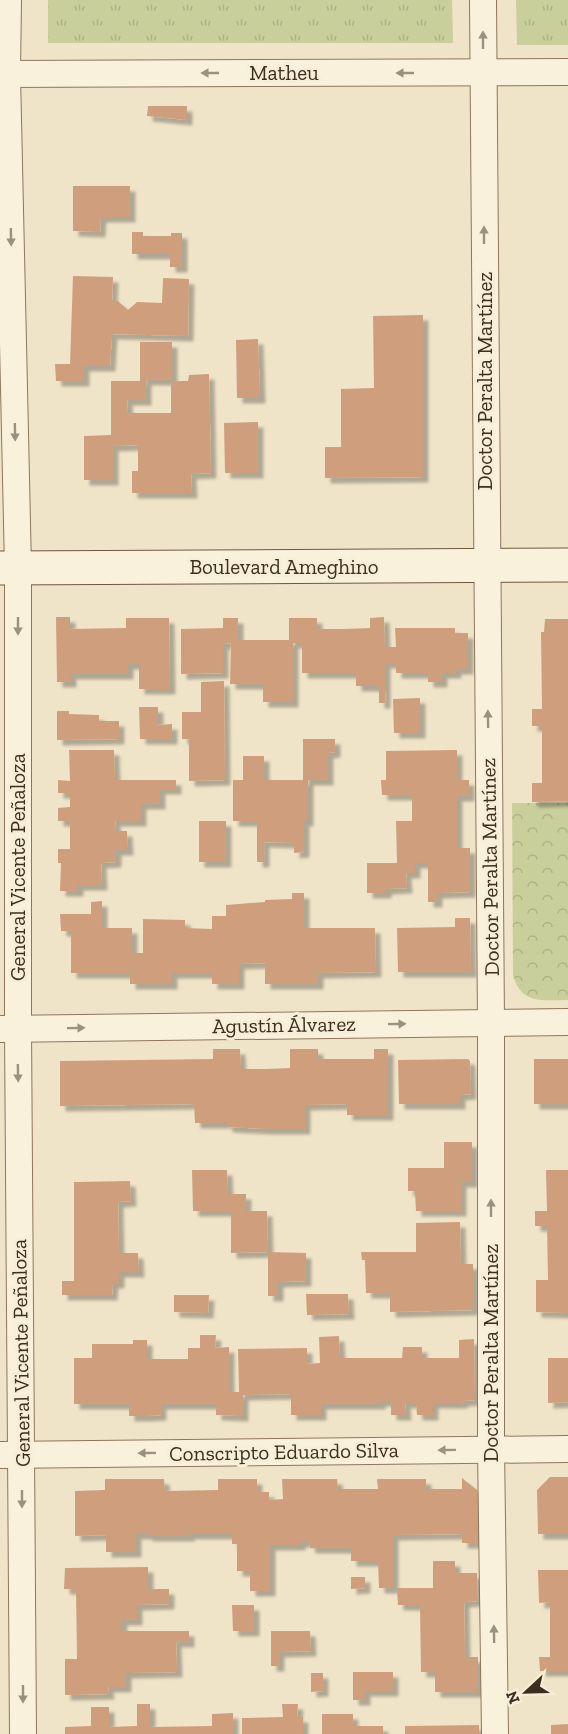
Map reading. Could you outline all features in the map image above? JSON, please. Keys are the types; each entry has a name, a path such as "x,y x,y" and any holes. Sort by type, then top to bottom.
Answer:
{"main road":[{"name":"Boulevard Ameghino","path":"9,568 568,566"}],"street":[{"name":"General Vicente Peñaloza","path":"8,0 4,74 9,568 11,1455 23,1734"},
{"name":"Doctor Peralta Martínez","path":"483,0 491,1023 491,1449 495,1734"},
{"name":"Matheu","path":"4,74 568,72"},
{"name":"Agustín Álvarez","path":"9,1029 568,1022"},
{"name":"Conscripto Eduardo Silva","path":"11,1455 568,1449"}],"green space":[{"path":"48,0 452,0 453,43 48,43"},
{"path":"516,0 568,0 568,45 517,45"},
{"path":"512,803 568,803 568,1000 542,1000 527,996 521,992 513,975"}],"building":[{"path":"148,106 187,106 187,120 147,116"},
{"path":"73,186 130,186 130,217 101,217 100,232 73,231"},
{"path":"132,232 143,232 143,236 171,236 171,233 182,233 182,267 170,267 170,254 132,254"},
{"path":"73,276 113,277 112,301 118,301 128,310 137,302 162,303 163,278 189,279 188,336 112,334 110,366 84,366 84,381 56,381 55,364 70,364"},
{"path":"423,315 423,477 325,478 325,447 341,447 341,389 374,388 373,316"},
{"path":"258,339 260,398 237,398 236,340"},
{"path":"140,342 172,342 172,380 146,380 146,400 127,400 128,413 171,413 171,381 188,381 189,375 209,374 211,473 191,474 192,493 132,493 132,471 138,471 138,445 113,446 113,480 84,480 84,436 111,435 111,381 140,381"},
{"path":"258,422 258,473 225,473 224,423"},
{"path":"56,617 70,617 70,629 126,628 126,618 169,618 170,689 139,689 139,664 128,664 128,674 71,674 71,682 57,682"},
{"path":"384,617 385,647 396,647 395,628 455,628 455,633 468,633 468,669 456,669 456,673 442,673 442,682 428,682 428,673 396,673 396,663 385,663 385,703 379,703 379,686 356,686 356,673 302,673 302,643 293,643 293,702 263,702 263,684 230,684 231,643 223,644 223,673 181,674 181,629 223,628 223,618 238,618 238,640 289,640 289,618 317,618 317,629 344,629 370,628 370,618"},
{"path":"545,619 568,619 568,801 532,802 532,783 542,783 542,726 532,726 532,709 542,709 541,632 544,632"},
{"path":"224,681 225,780 189,781 189,739 182,739 182,712 201,712 201,682"},
{"path":"420,698 420,733 394,733 393,699"},
{"path":"139,707 158,707 158,725 172,724 172,739 140,739"},
{"path":"57,711 69,711 69,714 99,715 99,721 119,721 119,739 57,740"},
{"path":"303,739 335,739 335,752 328,753 328,780 308,780 308,821 304,821 304,852 294,853 294,843 264,842 264,862 257,862 257,821 233,821 233,780 243,780 243,756 264,756 264,780 303,780"},
{"path":"69,750 114,750 115,780 176,780 176,789 160,789 160,804 141,804 141,821 115,821 116,831 127,831 128,850 116,850 116,862 101,863 102,885 78,885 78,891 60,891 61,863 58,863 58,849 70,849 70,821 58,821 58,808 70,807 70,793 58,793 58,780 70,781"},
{"path":"457,750 457,780 469,780 469,796 457,796 457,848 470,848 470,892 437,893 437,902 428,902 428,863 415,863 415,873 406,873 407,888 386,889 386,893 367,893 367,863 397,863 396,821 412,821 412,795 382,795 381,780 386,780 386,751"},
{"path":"199,821 226,821 226,862 199,862"},
{"path":"292,893 304,893 304,928 375,928 376,972 318,973 318,984 265,984 265,963 239,964 239,984 212,984 212,973 172,973 172,984 130,984 130,973 71,973 71,931 61,931 60,914 91,914 91,902 102,901 102,928 132,928 132,953 143,953 143,919 185,920 185,928 212,929 212,916 226,916 226,905 292,899"},
{"path":"455,918 470,918 471,972 398,972 397,928 455,927"},
{"path":"213,1049 240,1049 241,1069 266,1069 290,1068 290,1049 318,1049 318,1059 374,1059 374,1049 388,1049 388,1115 347,1115 347,1104 305,1105 305,1129 266,1129 227,1127 227,1123 195,1123 194,1104 60,1106 60,1061 213,1059"},
{"path":"468,1059 470,1061 471,1094 460,1095 460,1104 399,1104 398,1060"},
{"path":"534,1059 568,1059 568,1104 534,1104"},
{"path":"444,1142 472,1142 472,1182 461,1182 461,1211 416,1211 415,1191 408,1191 408,1168 444,1168"},
{"path":"192,1170 227,1170 228,1194 246,1194 246,1211 267,1211 268,1252 231,1253 231,1211 193,1211"},
{"path":"546,1170 568,1170 568,1313 536,1312 536,1280 548,1280 547,1226 535,1226 535,1211 547,1211"},
{"path":"130,1181 131,1201 118,1202 119,1253 138,1253 139,1272 119,1272 119,1283 113,1283 112,1295 62,1295 62,1281 74,1281 74,1182"},
{"path":"460,1222 461,1264 473,1264 473,1310 390,1312 390,1293 366,1293 365,1260 362,1260 361,1252 416,1252 416,1223"},
{"path":"268,1252 306,1253 306,1281 278,1282 278,1296 268,1296"},
{"path":"306,1294 348,1294 349,1314 307,1315"},
{"path":"174,1295 209,1295 208,1313 174,1312"},
{"path":"200,1335 216,1335 215,1348 229,1347 229,1392 239,1392 238,1349 307,1348 307,1364 320,1363 319,1337 339,1336 340,1358 402,1358 403,1347 422,1347 422,1358 459,1358 459,1340 474,1339 475,1400 462,1403 433,1403 433,1415 417,1415 416,1403 405,1403 406,1415 391,1415 391,1401 380,1401 380,1404 321,1404 321,1415 291,1415 291,1394 243,1395 243,1416 216,1415 216,1404 161,1404 161,1415 129,1416 129,1404 74,1404 74,1358 92,1358 92,1344 133,1344 133,1340 147,1340 147,1359 188,1359 188,1348 200,1348"},
{"path":"548,1358 568,1358 568,1402 548,1403"},
{"path":"550,1477 568,1477 568,1534 538,1534 537,1490"},
{"path":"462,1478 477,1490 477,1543 462,1543 462,1534 393,1535 393,1588 379,1588 378,1561 351,1561 351,1548 310,1548 309,1542 300,1542 300,1545 270,1545 270,1591 250,1591 250,1571 237,1571 237,1544 232,1544 232,1534 147,1536 147,1534 136,1534 136,1552 106,1552 106,1535 75,1536 75,1491 105,1490 105,1479 164,1479 165,1491 218,1490 218,1479 257,1479 257,1492 269,1492 269,1500 283,1499 282,1479 337,1479 338,1489 378,1489 377,1479 426,1479 426,1489 462,1489"},
{"path":"433,1561 455,1561 455,1573 477,1573 478,1601 464,1602 465,1657 478,1657 478,1692 435,1692 435,1672 421,1672 420,1605 398,1605 397,1588 433,1588"},
{"path":"148,1567 148,1589 169,1589 169,1604 137,1605 137,1620 122,1620 122,1631 189,1631 189,1642 176,1642 177,1672 126,1673 126,1687 108,1687 109,1694 65,1695 65,1659 77,1659 76,1589 64,1589 65,1568"},
{"path":"538,1570 568,1570 568,1671 540,1671 539,1657 550,1657 550,1602 539,1603"},
{"path":"351,1577 365,1577 365,1588 351,1589"},
{"path":"232,1605 254,1605 254,1631 233,1631"},
{"path":"271,1631 310,1631 311,1651 279,1652 279,1666 271,1666"},
{"path":"353,1672 393,1672 393,1691 365,1691 365,1700 353,1700"},
{"path":"311,1673 323,1673 323,1691 311,1692"},
{"path":"137,1704 150,1704 150,1727 212,1726 212,1714 233,1713 233,1734 65,1734 65,1727 91,1726 91,1707 109,1707 109,1727 137,1726"},
{"path":"282,1704 298,1704 297,1717 303,1717 303,1734 242,1734 242,1718 283,1717"},
{"path":"322,1714 353,1714 353,1726 383,1726 383,1734 322,1734"},
{"path":"568,1724 568,1734 551,1734 551,1725"},
{"path":"479,1725 479,1734 405,1734 405,1726"}]}
